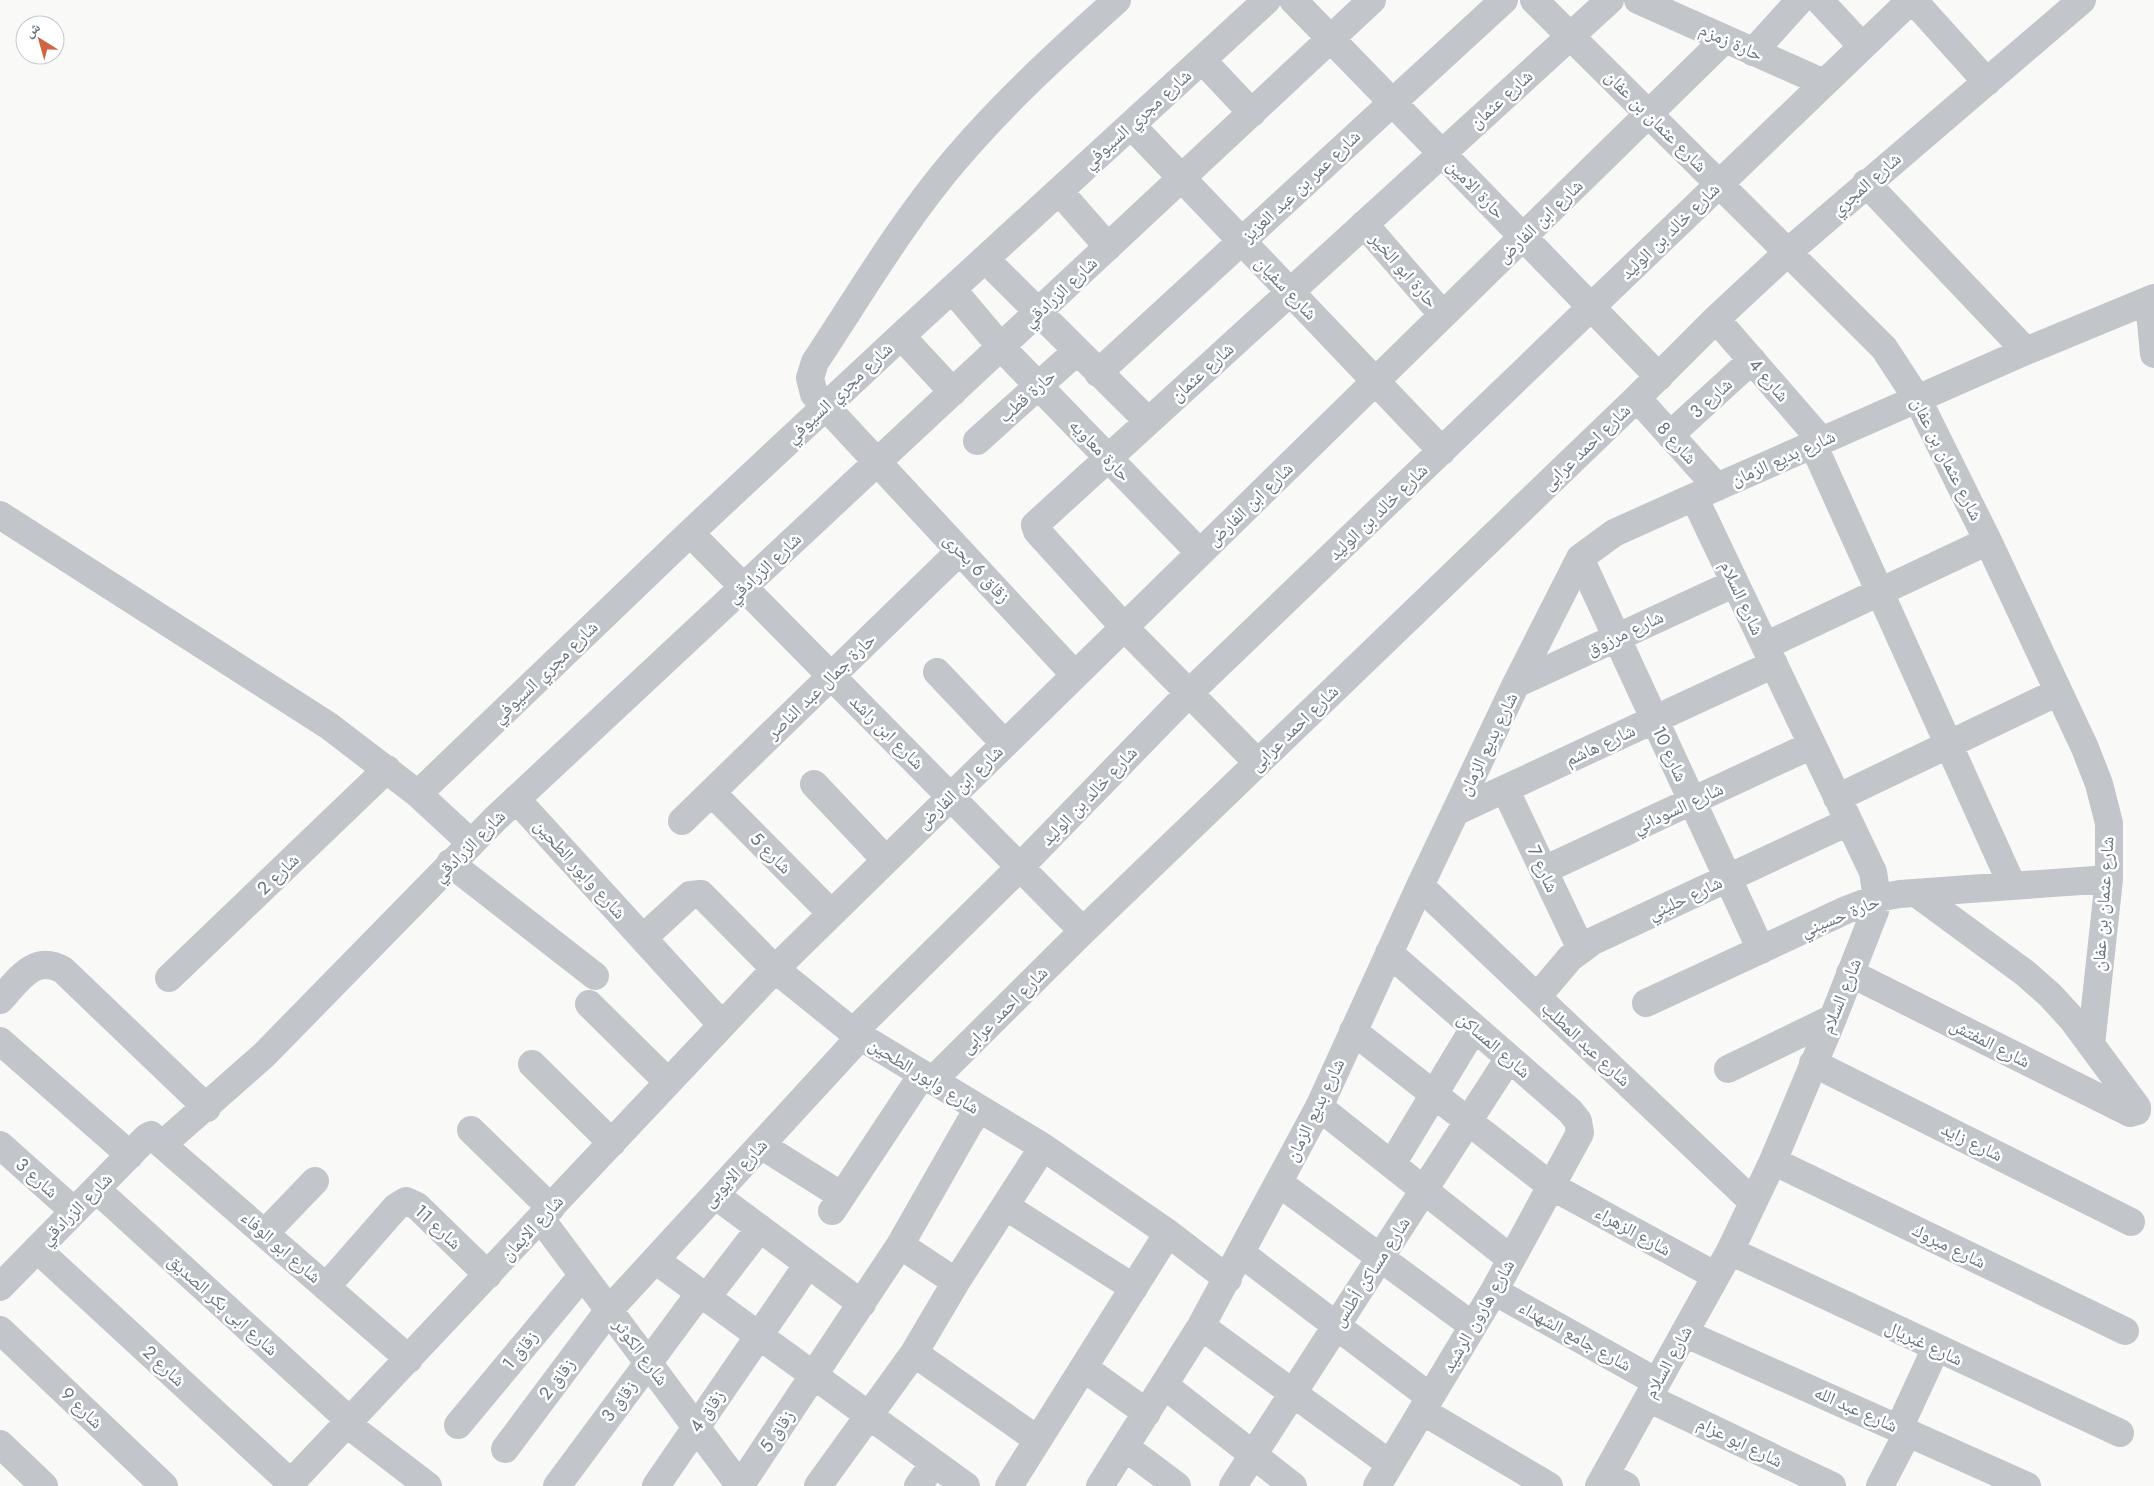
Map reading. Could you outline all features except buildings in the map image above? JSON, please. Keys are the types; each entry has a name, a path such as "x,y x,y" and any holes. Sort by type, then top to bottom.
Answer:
{"street":[{"name":"زقاق 6 بحرى","path":"1075,675 814,394 810,378 815,362 908,223 954,161 1006,103 1117,0"},
{"name":"شارع مجري السيوفي","path":"418,794 825,406 1267,0"},
{"name":"حارة الامين","path":"1293,0 1659,377"},
{"name":"شارع الزرادقي","path":"5,1273 37,1249 147,1137 159,1140 207,1108 264,1055 450,863 516,799 1372,0"},
{"name":"شارع عمر بن عبد العزيز","path":"1098,373 1504,0"},
{"name":"شارع عثمان بن عفان","path":"1534,0 1884,348 1918,400 1988,540 2093,766 2105,804 2108,823 2109,879 2091,1045"},
{"name":"شارع عثمان","path":"1258,762 1124,627 1036,529 1037,523 1610,0"},
{"name":"حارة زمزم","path":"1638,0 1824,83"},
{"path":"1753,52 1800,0"},
{"path":"1818,0 1862,46"},
{"path":"1912,0 1987,82"},
{"name":"شارع خالد بن الوليد","path":"856,1034 1189,693 1912,0"},
{"name":"شارع المجري","path":"1659,377 1716,319 1788,252 1866,183 2082,0"},
{"name":"شارع ابن الفارض","path":"775,968 1725,39"},
{"path":"1202,60 1252,112"},
{"name":"شارع سفيان","path":"1131,125 1442,451"},
{"path":"1866,183 2026,351"},
{"path":"1059,191 1108,247"},
{"name":"حارة ابو الخير","path":"1364,224 1443,315"},
{"path":"985,259 1148,421"},
{"name":"حارة معاويه","path":"952,289 1001,346 1200,553"},
{"path":"2152,299 2154,354"},
{"name":"شارع بديع الزمان","path":"1100,1486 1201,1326 1242,1254 1319,1107 1455,812 1516,684 1580,558 1614,533 2026,351 2152,299"},
{"name":"شارع 4","path":"1716,319 1752,360 1817,442 1879,591 2012,885"},
{"path":"901,336 953,392"},
{"name":"حارة قطب","path":"977,441 1076,351"},
{"name":"شارع 3","path":"1670,435 1752,360"},
{"name":"شارع احمد عرابى","path":"761,1145 837,1204 927,1078 1083,931 1659,377"},
{"name":"شارع 8","path":"1637,398 1670,435 1706,492"},
{"name":"شارع السلام","path":"1610,1482 1653,1390 1730,1251 1773,1161 1833,1018 1875,911 1877,898 1873,872 1735,583 1706,492"},
{"path":"0,515 329,726 418,794 471,843"},
{"name":"شارع ابن راشد","path":"690,533 1083,931"},
{"name":"شارع هاشم","path":"1455,812 1654,720 1879,591 1988,540"},
{"name":"حارة جمال عبد الناصر","path":"682,821 960,551"},
{"name":"شارع 10","path":"1580,558 1760,950"},
{"name":"شارع مرزوق","path":"1516,684 1735,583"},
{"path":"937,672 1005,744"},
{"name":"شارع حليني","path":"1537,997 1581,949 1728,878 1949,745 2058,692"},
{"name":"شارع السوداني","path":"1544,870 1812,745"},
{"name":"شارع 2","path":"169,978 387,769"},
{"path":"814,784 886,860"},
{"name":"شارع 7","path":"1506,789 1581,949"},
{"name":"شارع 5","path":"712,792 831,913"},
{"name":"شارع وابور الطحين","path":"516,799 722,1025"},
{"path":"450,863 595,976"},
{"name":"حارة حسيني","path":"1646,1003 1877,898 2012,885 2109,879"},
{"name":"شارع عبد المطلب","path":"1420,886 1753,1202"},
{"path":"1916,893 2025,973 2050,995 2091,1045"},
{"name":"شارع وابور الطحين","path":"643,938 690,895 701,894 775,968 856,1034 1043,1147 1168,1233 1228,1279"},
{"name":"شارع المساكن","path":"1389,953 1570,1111 1578,1120 1580,1133 1574,1144"},
{"path":"0,1000 35,966 44,963 54,965 63,970 207,1108"},
{"name":"شارع الايمان","path":"291,1485 775,968"},
{"name":"شارع المفتش","path":"1850,974 2130,1113 2137,1111 2137,1107 2091,1045"},
{"path":"589,1004 668,1082"},
{"path":"1728,1068 1833,1018"},
{"path":"1392,1164 1474,1028"},
{"name":"شارع الزهراء","path":"1354,1031 1552,1186 1716,1276"},
{"name":"شارع الايوبى","path":"609,1310 761,1145 856,1034"},
{"path":"0,1041 130,1155"},
{"name":"شارع مساكن أطلس","path":"1233,1486 1509,1058"},
{"name":"شارع زايد","path":"1814,1063 2131,1222"},
{"path":"532,1064 612,1143"},
{"path":"1319,1107 1511,1259"},
{"name":"زقاق 5","path":"740,1486 900,1245 969,1124 979,1110"},
{"name":"شارع الكوثر","path":"470,1130 546,1213 582,1275 740,1486"},
{"name":"شارع ابو الوفاء","path":"159,1140 409,1358"},
{"name":"شارع هارون الرشيد","path":"1383,1475 1494,1291 1574,1144"},
{"name":"شارع 3","path":"0,1145 74,1211"},
{"path":"818,1486 914,1354 956,1282 1043,1147"},
{"name":"شارع مبروك","path":"1773,1161 2125,1331"},
{"path":"265,1233 315,1181"},
{"path":"1279,1183 1473,1326"},
{"name":"شارع ابى بكر الصديق","path":"96,1189 348,1423 428,1486"},
{"path":"714,1195 862,1304"},
{"name":"شارع 11","path":"326,1287 396,1207 406,1201 417,1206 488,1275"},
{"path":"1005,1206 1134,1288"},
{"name":"زقاق 3","path":"557,1486 648,1362 760,1228"},
{"path":"1009,1486 1168,1233"},
{"path":"900,1245 956,1282"},
{"name":"شارع 2","path":"37,1249 291,1485"},
{"name":"شارع غبريال","path":"1730,1251 2120,1433"},
{"path":"1242,1254 1336,1326 1426,1404 1549,1486"},
{"path":"655,1260 966,1486"},
{"name":"زقاق 4","path":"656,1486 808,1264"},
{"name":"زقاق 1","path":"458,1425 582,1275"},
{"name":"شارع جامع الشهداء","path":"1494,1291 1653,1390"},
{"name":"زقاق 2","path":"504,1449 609,1310"},
{"path":"1201,1326 1293,1393 1383,1475"},
{"name":"شارع 9","path":"0,1330 164,1486"},
{"name":"شارع عبد الله","path":"1684,1333 2027,1486"},
{"path":"1880,1486 1936,1348"},
{"path":"914,1354 1038,1440"},
{"path":"1084,1368 1146,1413"},
{"path":"1164,1386 1293,1486"},
{"name":"شارع ابو عزام","path":"1653,1390 1832,1486"},
{"path":"0,1444 44,1486"},
{"path":"1125,1447 1177,1486"},
{"path":"918,1486 934,1463"}]}
